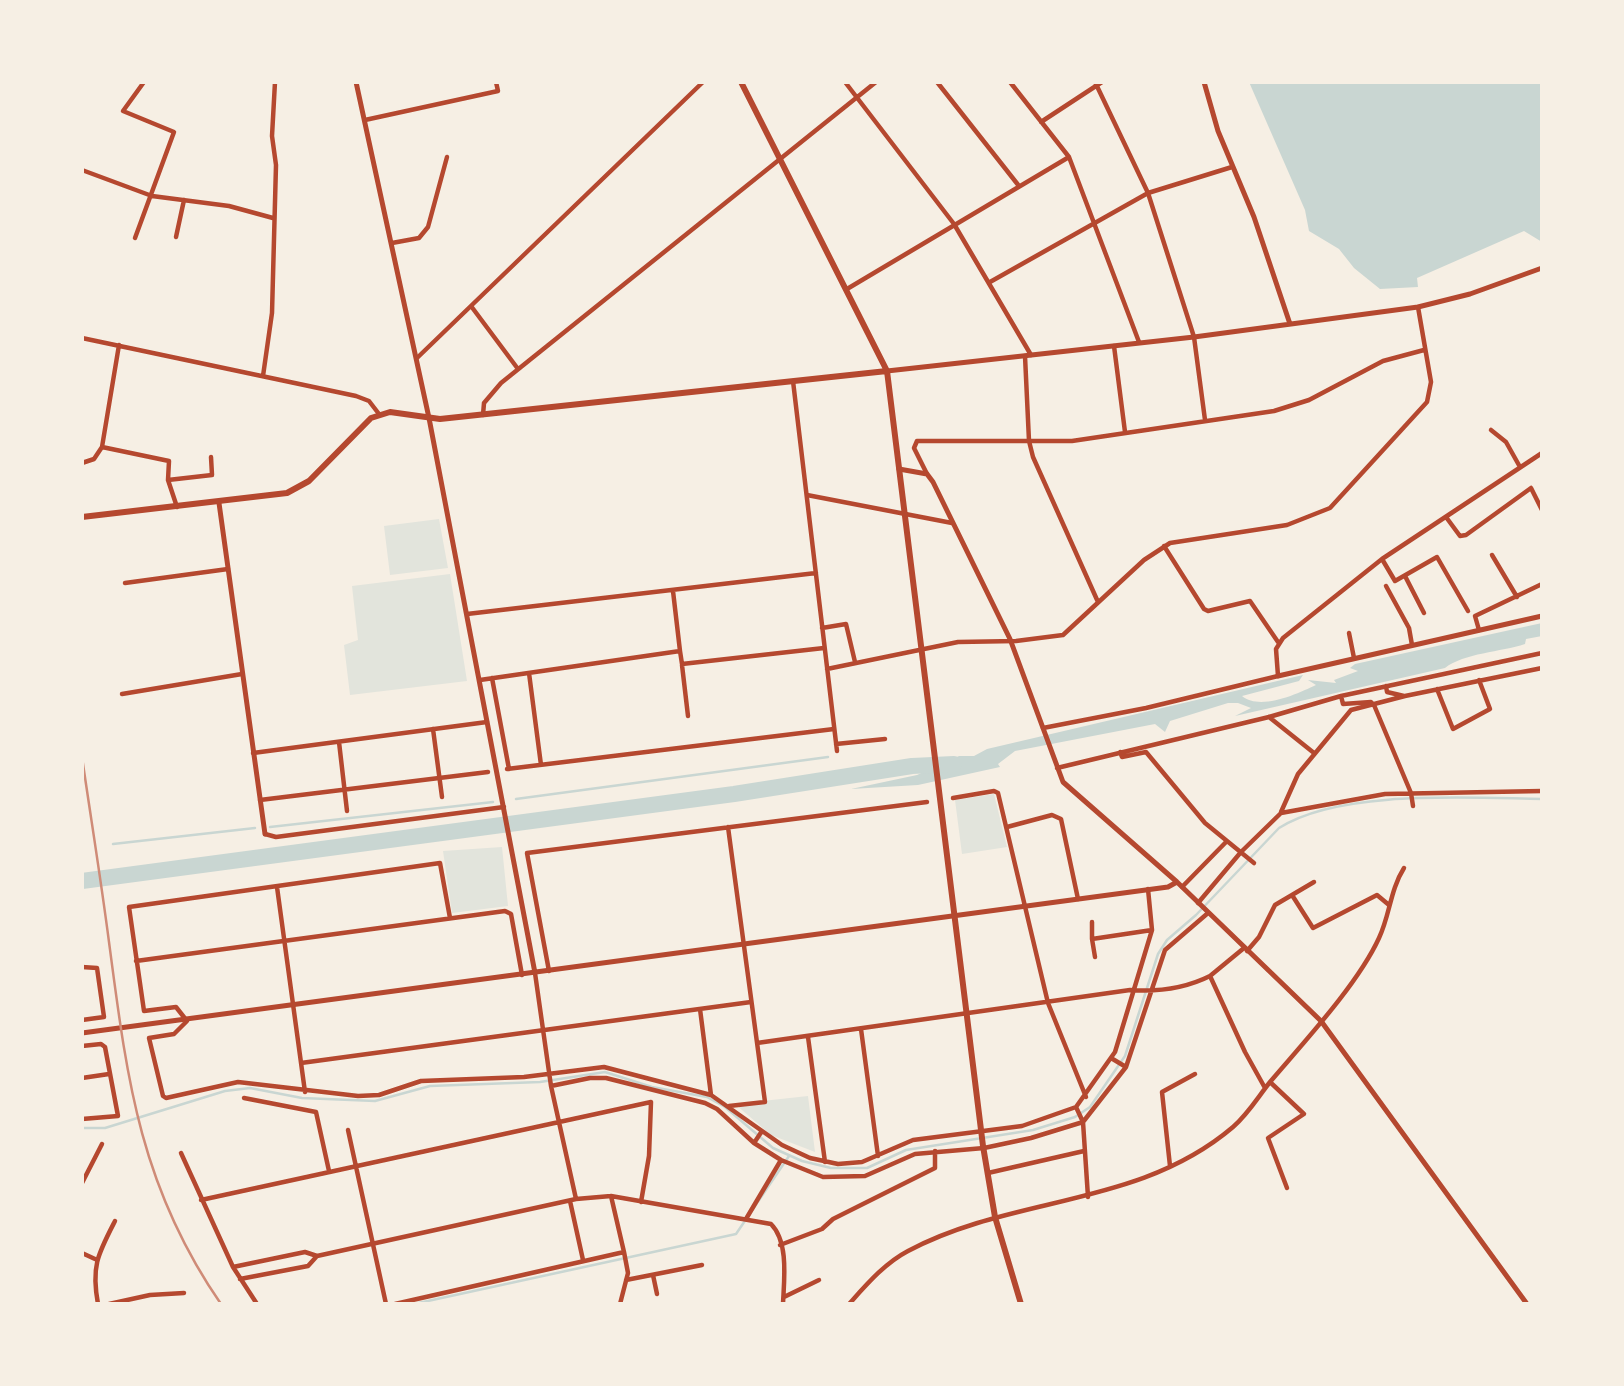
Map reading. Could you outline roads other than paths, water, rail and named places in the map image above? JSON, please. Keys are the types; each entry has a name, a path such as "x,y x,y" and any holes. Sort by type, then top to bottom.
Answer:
{"main road":[{"path":"741,82 887,371 984,1147 995,1217 1021,1304"},
{"path":"82,517 177,508 287,493 301,486 364,423 379,414 403,413 429,418 483,415 887,371"}],"street":[{"path":"135,238 174,132 123,111 144,82"},
{"path":"264,376 272,313 276,165 272,136 275,82"},
{"path":"356,82 429,418 535,973 551,1086 576,1199"},
{"path":"365,120 498,91 496,82"},
{"path":"417,358 703,82"},
{"path":"845,82 954,224 990,282 1028,355 1029,441 1039,470 1098,602"},
{"path":"483,415 484,403 500,383 876,82"},
{"path":"937,82 1019,186"},
{"path":"1010,82 1069,157 1139,342"},
{"path":"1204,82 1290,324"},
{"path":"1041,122 1098,83 1148,193 1194,337 1205,420"},
{"path":"392,243 419,238 428,227 447,157"},
{"path":"847,289 1069,157"},
{"path":"990,282 1148,193 1232,167"},
{"path":"82,170 152,196 229,206 273,218"},
{"path":"176,237 184,200"},
{"path":"887,371 1194,337 1418,307 1470,294 1542,268"},
{"path":"471,306 518,369"},
{"path":"827,669 923,647 1063,635 1164,546 1176,541 1287,526 1330,508 1427,402 1431,382 1418,307"},
{"path":"82,338 356,396 369,401 379,414"},
{"path":"82,463 94,458 102,447 119,345"},
{"path":"1114,345 1125,432"},
{"path":"1424,350 1383,362 1290,407 1072,441 917,441 914,448 1010,639 1056,765 1072,792 1179,885 1321,1021 1524,1303"},
{"path":"793,380 837,751"},
{"path":"1491,430 1506,442 1520,467"},
{"path":"102,447 169,461 168,480 177,508"},
{"path":"1279,676 1276,649 1278,642 1382,559 1542,453"},
{"path":"168,480 212,475 211,457"},
{"path":"899,470 927,474"},
{"path":"1446,517 1460,536 1466,535 1531,488 1540,512"},
{"path":"807,495 952,523"},
{"path":"219,503 265,834 276,837 505,809"},
{"path":"1164,546 1204,609 1208,611 1250,601 1278,642"},
{"path":"1492,555 1517,597"},
{"path":"1382,559 1395,581 1437,557 1468,611"},
{"path":"125,583 228,569"},
{"path":"467,614 816,573"},
{"path":"1405,576 1424,613"},
{"path":"1479,630 1475,616 1542,584"},
{"path":"1386,586 1409,628 1412,645"},
{"path":"673,591 688,716"},
{"path":"1043,728 1146,708 1542,616"},
{"path":"822,628 846,624 855,662"},
{"path":"1349,634 1354,658"},
{"path":"682,664 824,648"},
{"path":"480,680 680,651"},
{"path":"1056,765 1269,717 1341,696 1542,653"},
{"path":"1199,904 1242,853 1281,813 1298,774 1352,710 1405,696 1542,668"},
{"path":"529,673 541,765"},
{"path":"122,694 242,674"},
{"path":"492,678 508,769 834,729"},
{"path":"1437,689 1453,729 1490,709 1479,680"},
{"path":"1386,686 1387,692 1405,696"},
{"path":"1341,696 1343,704 1371,702 1374,705 1411,794 1413,805"},
{"path":"1269,717 1314,752"},
{"path":"253,754 488,722"},
{"path":"433,729 442,797"},
{"path":"836,744 885,739"},
{"path":"339,742 347,811"},
{"path":"1120,752 1122,757 1146,752 1205,823 1253,863"},
{"path":"259,800 488,772"},
{"path":"953,799 994,791 998,793 1048,1003 1086,1097"},
{"path":"1281,813 1334,802 1411,794 1542,791"},
{"path":"549,971 527,853 927,802"},
{"path":"1007,827 1052,815 1060,819 1078,899"},
{"path":"728,827 765,1102 729,1106"},
{"path":"82,1033 187,1021 1179,885 1227,841"},
{"path":"187,1021 176,1007 144,1011 129,907 440,863 450,918"},
{"path":"849,1304 884,1267 908,1251 995,1217 1088,1197 1149,1177 1234,1126 1321,1021 1380,937 1395,882 1404,868"},
{"path":"757,1043 1136,990 1149,993 1194,984 1246,950 1259,937 1275,905 1314,882"},
{"path":"277,887 305,1092"},
{"path":"187,1021 174,1034 149,1038 163,1096 166,1098 238,1082 257,1082 305,1092 358,1096 379,1094 421,1081 549,1075 604,1067 712,1095 761,1133 796,1153 825,1162 847,1164 878,1156 914,1140 982,1133 1037,1122 1077,1109 1112,1059 1136,990 1152,930 1148,889"},
{"path":"1292,895 1312,928 1377,895 1389,905"},
{"path":"136,961 505,911 511,914 522,975"},
{"path":"551,1086 590,1078 606,1078 655,1093 705,1103 717,1109 781,1160 823,1177 851,1177 873,1173 915,1154 984,1147 1031,1138 1082,1120 1125,1066 1165,950 1207,912"},
{"path":"1091,922 1095,957"},
{"path":"1092,939 1152,930"},
{"path":"82,967 97,968 104,1017 82,1020"},
{"path":"1210,976 1244,1052 1265,1088"},
{"path":"301,1063 751,1002"},
{"path":"700,1009 712,1095"},
{"path":"861,1030 878,1156"},
{"path":"808,1037 825,1162"},
{"path":"82,1046 100,1044 105,1047 118,1116 82,1119"},
{"path":"1112,1059 1125,1066"},
{"path":"82,1078 109,1074"},
{"path":"1170,1166 1162,1093 1195,1074"},
{"path":"1270,1082 1304,1114 1268,1138 1287,1188"},
{"path":"244,1098 316,1112 329,1171"},
{"path":"201,1200 651,1102 649,1156 641,1202"},
{"path":"1077,1109 1082,1120 1088,1197"},
{"path":"348,1130 386,1304"},
{"path":"755,1141 761,1133"},
{"path":"82,1183 102,1144"},
{"path":"988,1173 1084,1150"},
{"path":"780,1245 822,1230 834,1219 935,1168 935,1151"},
{"path":"181,1153 233,1267 257,1304"},
{"path":"746,1219 781,1160"},
{"path":"611,1196 627,1262 620,1304"},
{"path":"233,1267 305,1252 317,1256 569,1200 611,1196 771,1224 777,1229 780,1245 785,1276 784,1301"},
{"path":"569,1200 583,1260"},
{"path":"98,1304 93,1278 95,1259 115,1221"},
{"path":"395,1304 624,1252"},
{"path":"82,1253 95,1259"},
{"path":"240,1279 309,1266 317,1256"},
{"path":"626,1280 702,1265"},
{"path":"653,1275 657,1294"},
{"path":"784,1301 820,1280"},
{"path":"109,1304 150,1295 184,1293"}],"waterway":[{"path":"516,799 828,757"},
{"path":"82,881 734,794 912,766 954,764"},
{"path":"82,1128 105,1128 225,1091 250,1088 302,1098 375,1101 430,1086 540,1082 605,1072 652,1087 707,1097 725,1107 773,1148 802,1161 831,1168 867,1168 906,1150 1033,1130 1075,1117 1090,1107 1125,1056 1158,954 1167,940 1196,915 1279,828 1305,816 1370,801 1443,797 1542,799"},
{"path":"270,827 493,802"},
{"path":"113,844 255,828"},
{"path":"414,1304 736,1234 789,1156"}],"railway":[{"path":"82,757 123,1040 141,1130 172,1217 221,1304"}]}
